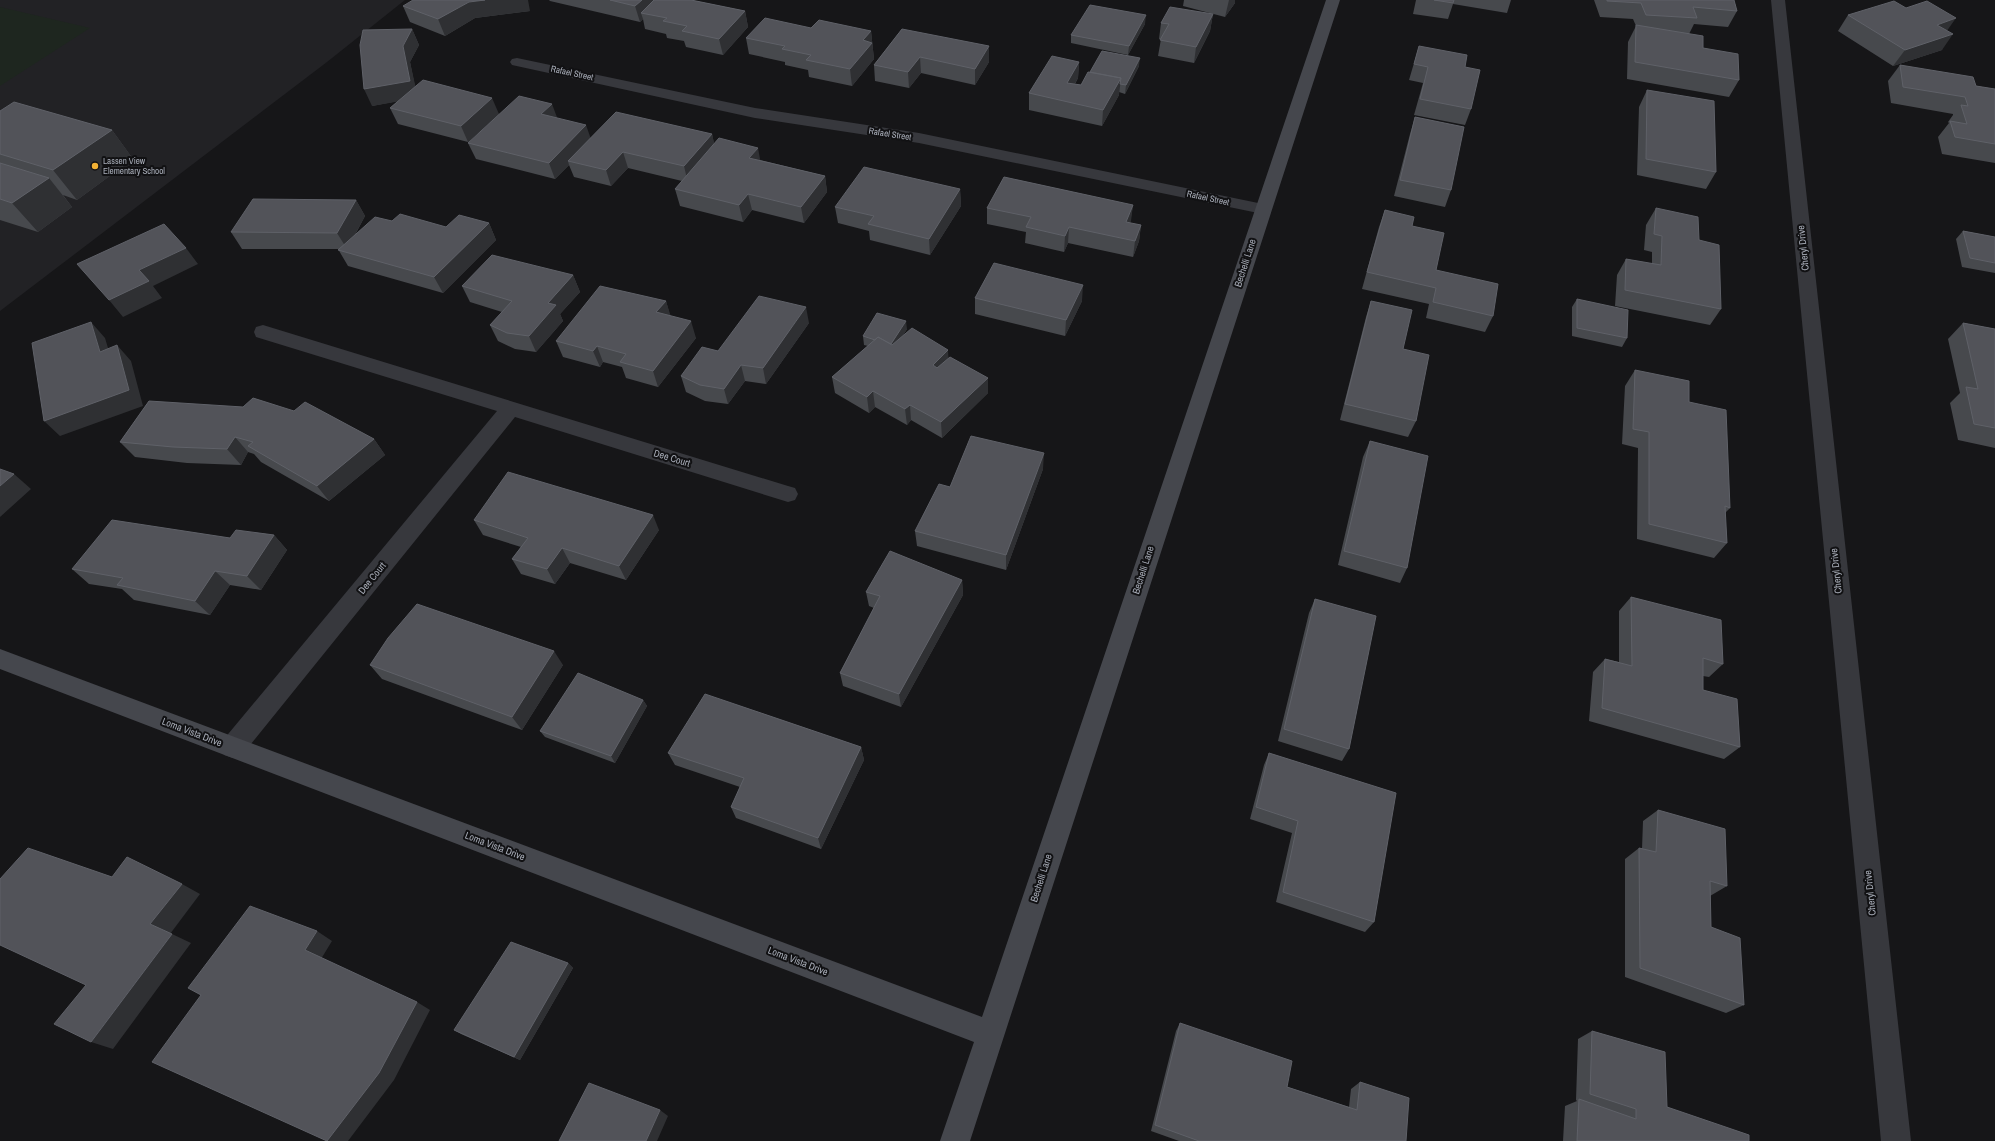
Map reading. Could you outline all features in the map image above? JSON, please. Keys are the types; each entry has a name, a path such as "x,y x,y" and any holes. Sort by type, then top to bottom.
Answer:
{"main road":[{"name":"Bechelli Lane","path":"954,1141 1333,0"},
{"name":"Loma Vista Drive","path":"0,659 990,1034"}],"street":[{"name":"Cheryl Drive","path":"1778,0 1896,1141"},
{"name":"Rafael Street","path":"517,62 755,113 919,138 1263,209"},
{"name":"Dee Court","path":"263,332 788,494"},
{"name":"Dee Court","path":"233,747 511,408"}],"shaded area":[{"name":"Lassen View Elementary School","path":"0,0 405,0 327,62 0,311"},
{"path":"0,7 90,28 0,86"}],"building":[{"path":"413,0 485,0 469,2 438,19 403,6"},
{"path":"610,0 642,0 635,6"},
{"path":"654,0 691,0 745,11 719,39 682,31 687,26 663,21 667,18 641,13"},
{"path":"1434,0 1454,0 1453,3"},
{"path":"1607,0 1734,0 1737,11 1693,7 1697,18 1646,15 1641,3"},
{"path":"1894,1 1906,8 1927,1 1956,18 1937,25 1953,34 1905,50 1848,15"},
{"path":"1090,5 1146,15 1129,46 1071,35"},
{"path":"1170,7 1213,14 1196,47 1160,40 1169,24 1161,23"},
{"path":"765,18 811,28 819,20 871,31 863,40 872,43 850,69 806,60 811,55 782,49 785,46 746,38"},
{"path":"1636,25 1703,36 1703,48 1738,54 1739,80 1635,62"},
{"path":"412,29 403,46 410,81 364,89 360,45 363,30"},
{"path":"902,29 989,46 975,69 920,57 908,72 874,65"},
{"path":"1419,46 1467,55 1465,67 1480,70 1471,109 1420,99 1428,67 1414,64"},
{"path":"1102,51 1140,58 1126,85 1120,84 1121,78 1090,72"},
{"path":"1052,56 1079,62 1067,83 1081,85 1088,72 1121,78 1103,110 1029,93"},
{"path":"1900,65 1973,77 1976,86 1995,89 1995,144 1955,137 1950,121 1967,124 1961,105 1968,106 1965,97 1903,87"},
{"path":"423,80 492,98 461,126 390,108"},
{"path":"1647,90 1714,101 1716,172 1646,159"},
{"path":"519,96 552,104 541,114 586,125 549,163 468,143"},
{"path":"14,102 112,130 53,170 0,154 0,111"},
{"path":"616,112 712,134 684,166 623,152 606,170 568,161"},
{"path":"1415,117 1464,127 1451,190 1400,180"},
{"path":"719,138 758,148 749,158 825,176 801,207 748,194 739,205 675,189"},
{"path":"0,163 49,178 12,203 0,199"},
{"path":"864,167 960,189 929,239 868,224 874,216 835,207"},
{"path":"1004,177 1133,205 1126,222 1141,225 1135,241 1069,227 1065,236 1026,227 1031,217 987,208"},
{"path":"253,199 356,200 337,233 231,232"},
{"path":"1656,208 1698,217 1699,240 1719,245 1721,309 1625,290 1626,259 1661,265 1662,236 1654,234"},
{"path":"1385,210 1414,217 1412,226 1444,233 1436,270 1498,284 1493,316 1433,302 1436,288 1367,272"},
{"path":"400,214 446,227 459,215 489,223 434,277 338,250 375,217 392,221"},
{"path":"164,224 186,248 139,270 149,281 109,300 77,264"},
{"path":"1963,231 1995,237 1995,263 1970,258"},
{"path":"492,255 573,275 548,303 556,305 529,336 507,333 490,325 512,301 462,286"},
{"path":"994,263 1083,285 1066,320 975,298"},
{"path":"600,286 666,301 656,312 691,321 653,371 620,362 626,354 597,346 593,351 556,341"},
{"path":"759,296 806,307 763,368 741,365 724,389 700,385 681,376 702,347 718,351"},
{"path":"1577,299 1628,310 1627,338 1577,328"},
{"path":"1371,301 1412,310 1403,349 1429,355 1416,421 1345,404"},
{"path":"877,313 906,321 891,344 878,337 875,340 863,336"},
{"path":"91,322 100,352 117,345 129,390 44,421 32,343"},
{"path":"1963,323 1995,329 1995,428 1974,424 1966,387 1978,389"},
{"path":"912,328 948,350 933,365 937,368 950,357 988,378 941,422 910,405 905,409 873,391 867,397 832,377 878,337 892,345"},
{"path":"1635,370 1689,381 1689,402 1726,410 1730,508 1725,506 1727,543 1649,524 1649,432 1633,429"},
{"path":"253,398 294,411 305,402 374,439 317,486 248,446 253,442 235,437 227,449 173,447 120,442 149,401 243,407"},
{"path":"971,436 1044,453 1006,555 915,531 939,484 950,487"},
{"path":"1370,441 1428,456 1407,568 1344,551"},
{"path":"0,469 14,474 0,486"},
{"path":"508,472 653,515 619,566 562,548 547,569 512,559 528,538 474,520"},
{"path":"112,520 230,538 236,530 274,535 247,576 215,571 195,601 117,585 123,578 72,569"},
{"path":"890,551 962,580 899,694 840,673 880,596 866,592"},
{"path":"1631,597 1721,620 1723,664 1703,658 1703,690 1737,699 1740,747 1602,708 1605,659 1632,666"},
{"path":"1315,599 1376,616 1349,749 1284,729"},
{"path":"417,604 554,651 512,717 370,665 388,638"},
{"path":"578,673 643,700 611,756 540,731"},
{"path":"705,694 861,747 818,838 731,807 744,778 668,753"},
{"path":"1269,753 1396,793 1374,922 1283,892 1298,821 1256,807"},
{"path":"1658,810 1725,829 1727,886 1710,881 1711,927 1740,938 1744,1005 1640,968 1639,848 1656,852"},
{"path":"28,848 112,877 127,857 182,884 150,924 172,934 91,1042 54,1024 86,985 0,945 0,879"},
{"path":"250,906 317,931 305,950 417,1002 379,1073 327,1141 152,1062 201,995 188,988"},
{"path":"511,942 568,963 514,1057 454,1030"},
{"path":"1180,1023 1292,1061 1287,1087 1357,1110 1360,1082 1409,1098 1406,1141 1199,1141 1155,1125"},
{"path":"1592,1031 1665,1052 1667,1107 1749,1135 1749,1141 1577,1141 1579,1099 1636,1119 1636,1109 1590,1094"},
{"path":"589,1083 660,1110 646,1141 559,1141"}],"place":[{"name":"Lassen View Elementary School","path":"95,166"}]}
